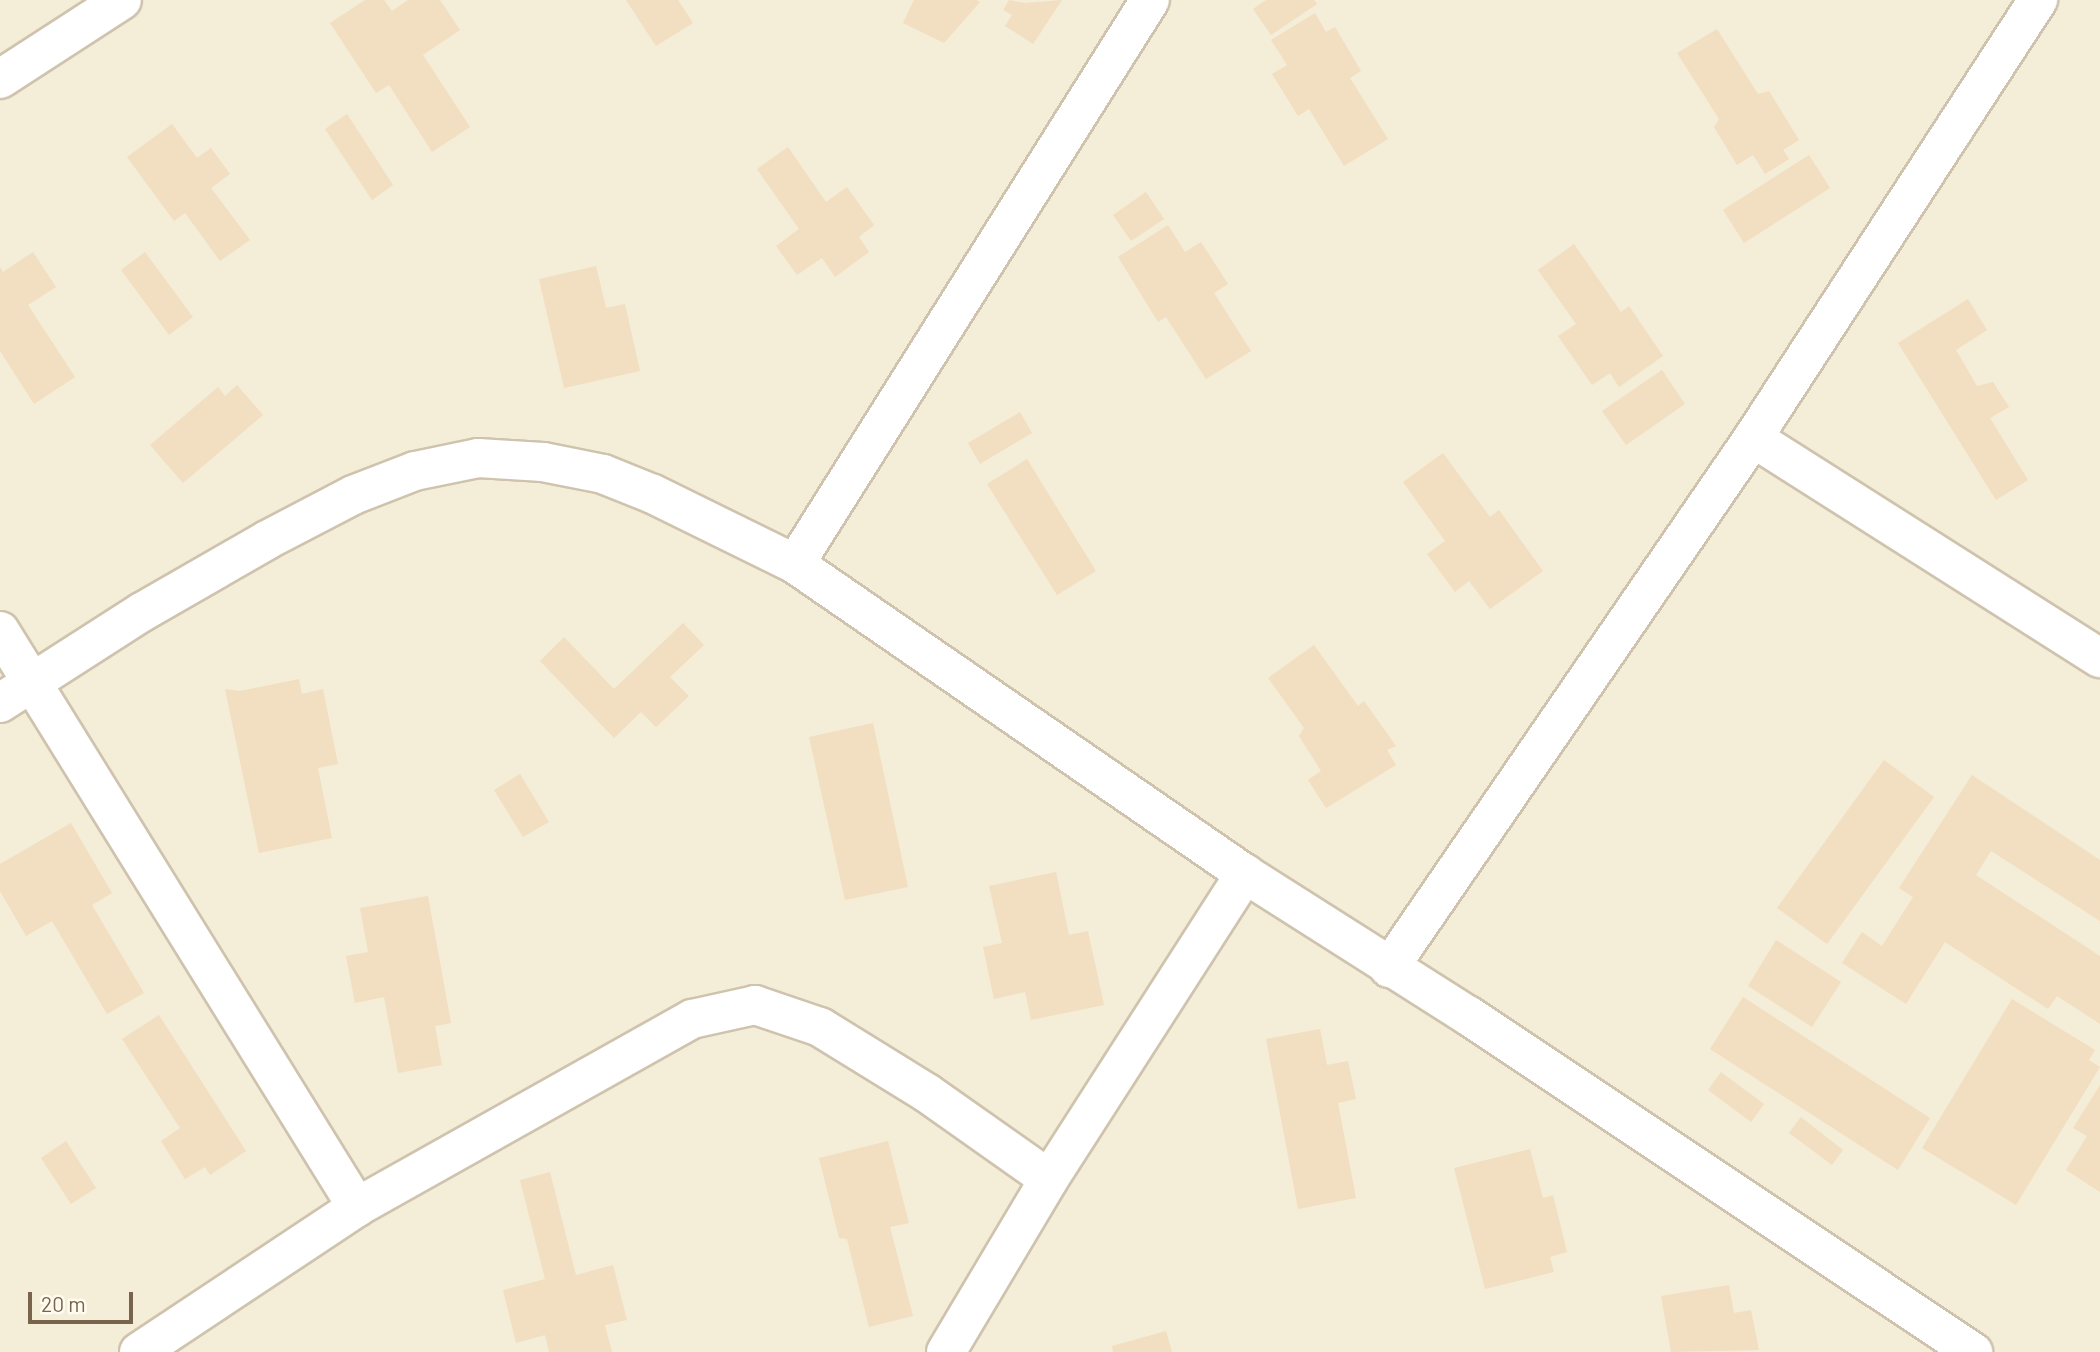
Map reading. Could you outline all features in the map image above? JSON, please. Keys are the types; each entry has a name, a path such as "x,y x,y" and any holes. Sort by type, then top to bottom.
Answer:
{"lane":[{"path":"0,79 122,0"},
{"path":"795,564 1150,0"},
{"path":"1389,968 1753,438 2038,0"},
{"path":"1753,438 2100,658"},
{"path":"0,703 142,612 353,495 415,471 478,458 543,462 603,474 795,564 1245,874 1389,968 1469,1016 1973,1352"},
{"path":"0,631 357,1207"},
{"path":"946,1352 1049,1179 1245,874"},
{"path":"139,1352 357,1207 692,1018 755,1005 820,1027 928,1093 1049,1179"}],"shaded area":[{"path":"0,0 2100,0 2100,1352 0,1352"}],"building":[{"path":"365,0 384,0 392,11 408,0 440,0 460,30 423,55 470,127 432,152 389,85 376,93 330,23"},
{"path":"626,0 678,0 693,23 656,46"},
{"path":"914,0 980,2 944,43 903,23"},
{"path":"1009,0 1024,3 1062,0 1033,44 1005,26 1012,15 1003,10"},
{"path":"1266,0 1314,0 1317,4 1271,35 1253,9"},
{"path":"1315,13 1326,32 1335,27 1361,71 1350,78 1388,139 1344,166 1309,109 1298,116 1272,74 1287,65 1271,40"},
{"path":"1717,29 1758,94 1769,91 1799,140 1783,150 1789,159 1765,174 1753,155 1737,165 1714,127 1719,119 1677,53"},
{"path":"347,114 393,185 372,200 325,129"},
{"path":"172,124 197,158 211,148 230,174 211,188 250,240 220,261 185,213 174,221 127,157"},
{"path":"788,147 826,202 847,187 874,225 859,237 869,252 835,277 822,258 797,275 776,246 799,229 757,169"},
{"path":"1809,155 1830,188 1744,243 1723,210"},
{"path":"1146,192 1164,219 1131,241 1113,215"},
{"path":"1168,225 1185,252 1201,242 1228,284 1214,293 1251,351 1206,379 1166,317 1158,322 1118,257"},
{"path":"1574,244 1621,312 1629,306 1663,356 1619,387 1610,373 1592,385 1558,336 1576,324 1538,270"},
{"path":"33,252 56,287 28,305 75,377 34,404 0,351 0,267 3,272"},
{"path":"145,252 193,317 169,335 121,270"},
{"path":"596,266 606,308 625,304 640,371 564,388 539,279"},
{"path":"1968,299 1987,330 1956,350 1977,386 1993,382 2009,407 1990,418 2028,480 1996,500 1898,343"},
{"path":"1662,370 1685,404 1626,445 1602,411"},
{"path":"237,385 263,415 183,483 150,445 218,387 225,396"},
{"path":"1020,412 1032,433 980,464 968,443"},
{"path":"1443,453 1490,517 1499,510 1543,571 1490,609 1469,581 1455,592 1427,554 1445,541 1403,482"},
{"path":"1027,459 1096,571 1057,595 987,484"},
{"path":"683,623 704,645 670,677 689,696 656,727 641,712 614,738 540,661 564,637 614,689"},
{"path":"1314,645 1358,706 1364,701 1396,746 1387,750 1396,765 1326,808 1308,780 1321,771 1299,736 1304,728 1268,678"},
{"path":"299,679 302,694 323,689 338,764 318,768 332,838 259,853 225,689 240,691"},
{"path":"873,723 908,887 845,900 809,737"},
{"path":"1884,760 1934,797 1827,944 1777,908"},
{"path":"520,774 549,822 523,837 494,790"},
{"path":"1972,775 2100,860 2100,921 1991,851 1976,875 2100,956 2100,1024 2057,996 2048,1009 1945,942 1906,1004 1842,963 1862,932 1882,946 1913,897 1899,888"},
{"path":"71,823 112,893 92,905 144,993 107,1014 52,921 26,936 0,891 0,864"},
{"path":"1056,872 1069,935 1088,931 1104,1005 1031,1020 1025,992 994,999 983,947 1002,943 989,886"},
{"path":"428,896 451,1023 435,1026 442,1065 398,1073 384,997 355,1003 346,956 368,952 360,908"},
{"path":"1776,940 1841,982 1812,1027 1748,986"},
{"path":"1743,997 1930,1118 1898,1170 1710,1049"},
{"path":"2012,999 2095,1050 2089,1060 2100,1067 2016,1205 1922,1148"},
{"path":"159,1015 246,1151 210,1175 205,1167 185,1179 161,1141 180,1128 122,1039"},
{"path":"1320,1029 1327,1065 1348,1061 1356,1099 1338,1103 1356,1198 1298,1209 1266,1039"},
{"path":"1721,1072 1764,1104 1751,1122 1708,1090"},
{"path":"2100,1085 2100,1192 2066,1170 2087,1136 2073,1128"},
{"path":"1801,1117 1843,1150 1832,1165 1789,1133"},
{"path":"66,1141 96,1188 71,1204 41,1158"},
{"path":"888,1141 909,1223 890,1227 913,1316 869,1327 847,1239 839,1238 819,1158"},
{"path":"1530,1149 1543,1198 1553,1195 1567,1252 1550,1257 1554,1272 1485,1289 1454,1168"},
{"path":"550,1172 576,1275 613,1265 627,1320 605,1325 612,1352 549,1352 545,1335 516,1343 503,1290 545,1279 520,1180"},
{"path":"1729,1285 1734,1313 1751,1310 1759,1350 1671,1352 1661,1296"},
{"path":"1166,1331 1172,1352 1113,1352 1112,1346"}]}
